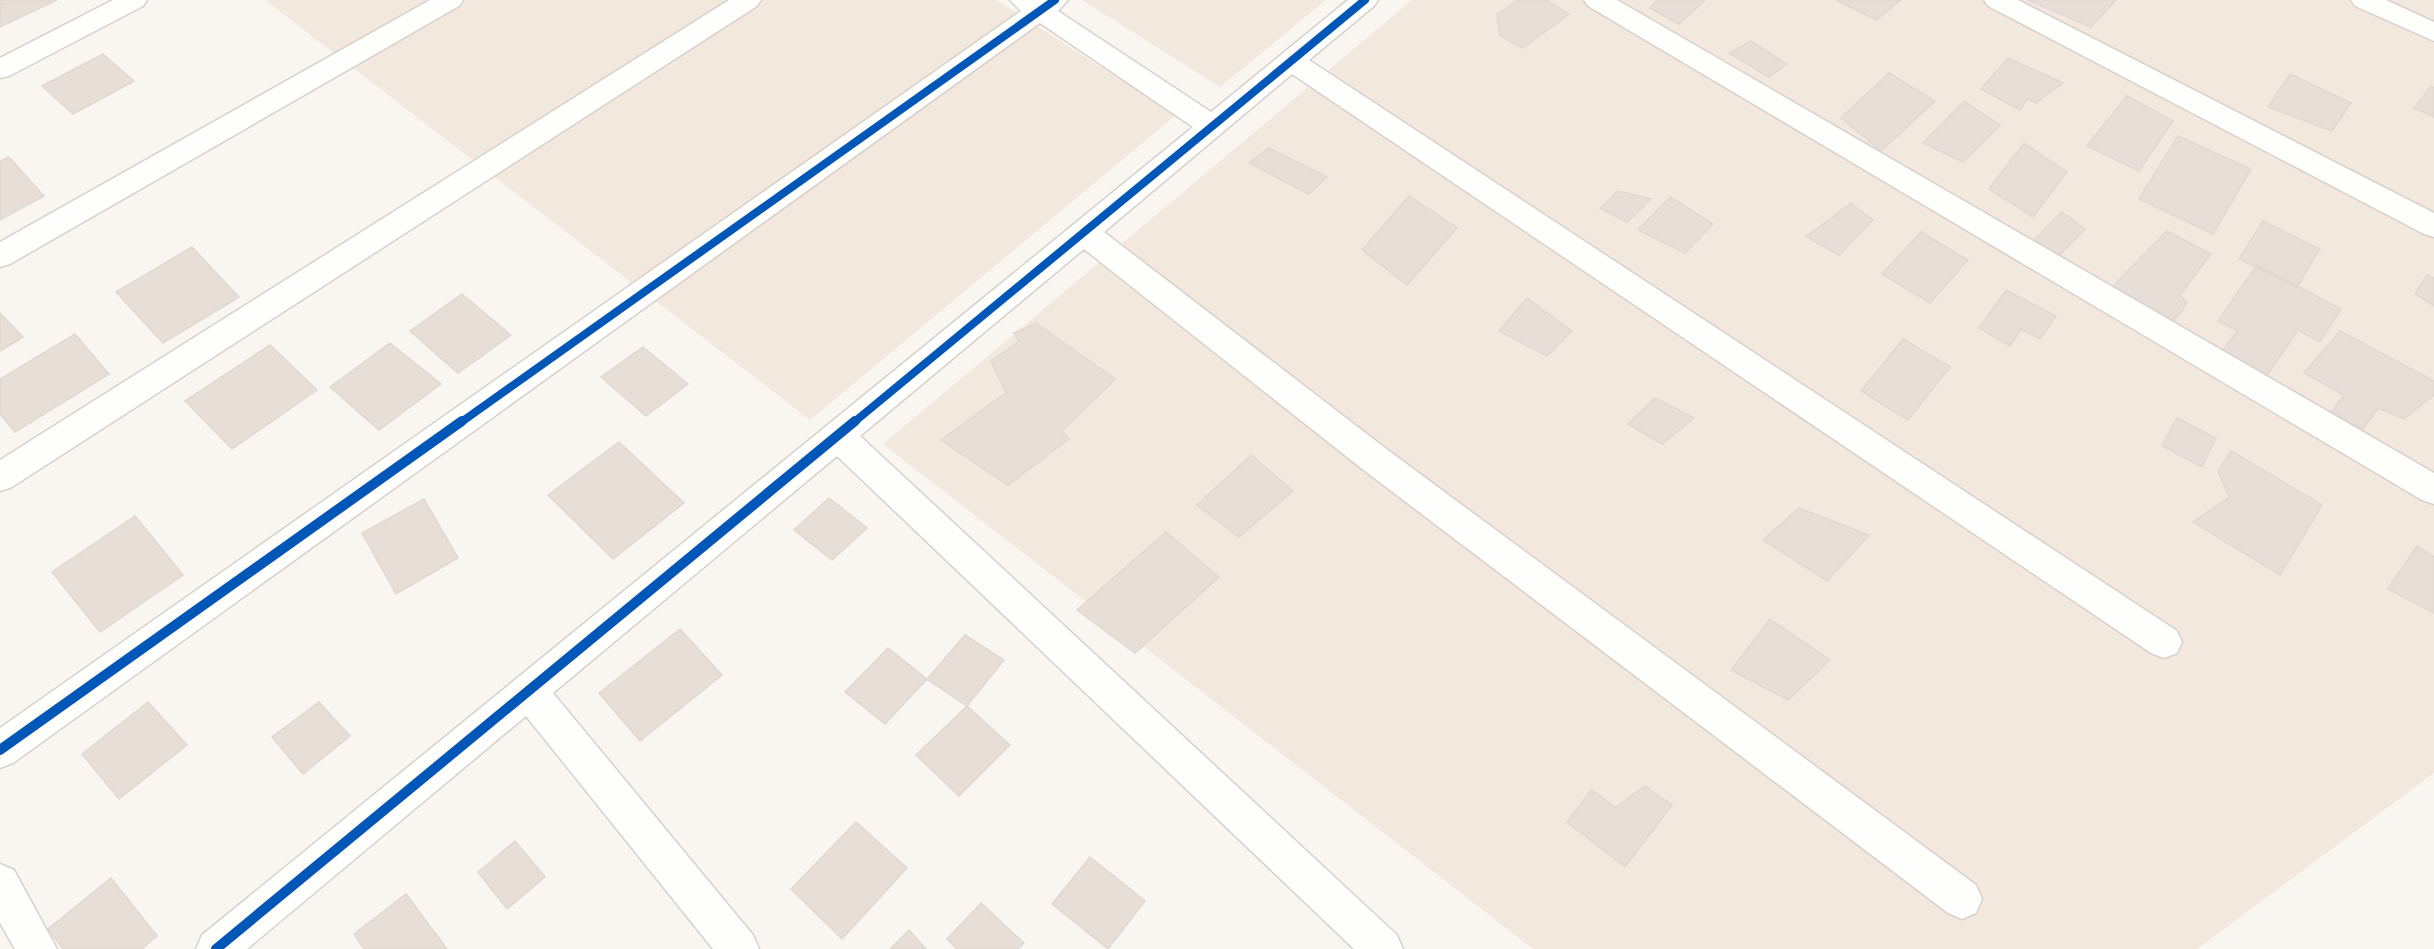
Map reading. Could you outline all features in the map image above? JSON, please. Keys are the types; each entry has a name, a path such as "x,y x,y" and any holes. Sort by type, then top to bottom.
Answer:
{"street":[{"path":"0,69 134,0"},
{"path":"0,256 450,0"},
{"path":"0,477 748,0"},
{"path":"216,949 839,437 1211,125 1365,0"},
{"path":"1597,0 2434,490"},
{"path":"1997,0 2434,226"},
{"path":"2364,0 2434,33"},
{"path":"0,750 1039,4 1211,125"},
{"path":"1290,60 2164,642"},
{"path":"1084,233 1373,458 1962,899"},
{"path":"839,437 1383,949"},
{"path":"529,692 738,949"},
{"path":"0,884 37,949"}],"shaded area":[{"path":"265,0 996,0 1176,115 810,420"},
{"path":"1082,0 1326,0 1220,87"},
{"path":"1412,0 2434,0 2434,773 2197,949 1533,949 883,444"}],"building":[{"path":"0,0 57,0 0,27"},
{"path":"1518,0 1546,0 1569,14 1523,48 1500,36 1497,14"},
{"path":"1657,0 1705,0 1679,24 1650,8"},
{"path":"1836,0 1901,0 1876,20"},
{"path":"2028,0 2116,0 2091,27"},
{"path":"1751,41 1787,64 1769,77 1729,53"},
{"path":"103,54 134,81 73,114 42,86"},
{"path":"2008,58 2063,83 2036,103 2027,99 2020,110 1981,89"},
{"path":"1889,73 1935,101 1881,151 1841,118"},
{"path":"2290,74 2351,103 2332,131 2268,107"},
{"path":"2431,86 2434,88 2434,117 2414,108"},
{"path":"2127,96 2173,121 2139,171 2087,146"},
{"path":"1964,101 2000,125 1963,162 1923,143"},
{"path":"2178,136 2251,169 2213,234 2139,199"},
{"path":"2024,143 2067,172 2033,217 1989,189"},
{"path":"1269,148 1327,177 1309,194 1249,163"},
{"path":"9,157 44,196 0,220 0,161"},
{"path":"1618,191 1651,199 1627,222 1600,208"},
{"path":"1409,196 1457,228 1407,285 1362,250"},
{"path":"1670,197 1713,224 1685,253 1638,230"},
{"path":"1851,203 1873,220 1839,255 1806,237"},
{"path":"2062,212 2085,229 2059,256 2034,240"},
{"path":"2263,221 2320,249 2297,287 2239,259"},
{"path":"2167,231 2211,254 2180,295 2187,303 2172,324 2113,286"},
{"path":"1921,232 1968,260 1930,303 1882,274"},
{"path":"192,247 239,297 163,343 116,292"},
{"path":"2257,265 2341,309 2320,342 2298,330 2266,377 2222,352 2237,331 2218,321"},
{"path":"2427,275 2434,278 2434,306 2415,294"},
{"path":"2006,290 2056,316 2040,339 2021,329 2010,346 1979,328"},
{"path":"462,294 511,335 458,373 410,331"},
{"path":"1527,298 1572,331 1547,356 1499,331"},
{"path":"0,313 23,337 0,351"},
{"path":"1036,323 1115,379 1062,431 1069,439 1008,485 941,440 1006,393 991,361 1019,342 1014,333"},
{"path":"2340,331 2434,381 2434,395 2404,419 2378,408 2363,429 2331,413 2344,395 2304,373"},
{"path":"75,334 109,374 15,432 0,414 0,379"},
{"path":"1903,339 1950,367 1908,420 1861,391"},
{"path":"390,343 441,384 379,430 330,387"},
{"path":"270,345 317,390 232,449 185,401"},
{"path":"643,347 688,384 646,416 601,377"},
{"path":"1655,398 1694,418 1662,444 1628,424"},
{"path":"2177,418 2216,438 2202,467 2162,446"},
{"path":"619,442 684,503 613,559 548,495"},
{"path":"2231,451 2322,505 2280,575 2193,522 2229,497 2218,471"},
{"path":"1251,455 1293,491 1239,537 1197,505"},
{"path":"829,498 867,528 832,560 794,530"},
{"path":"424,499 458,558 396,594 362,533"},
{"path":"1799,508 1869,535 1827,581 1763,540"},
{"path":"135,516 183,575 100,632 52,572"},
{"path":"1166,532 1219,577 1135,653 1077,610"},
{"path":"2417,546 2434,557 2434,613 2388,589"},
{"path":"1770,619 1830,660 1788,700 1731,670"},
{"path":"680,629 722,675 640,741 599,693"},
{"path":"965,635 1004,660 967,706 927,679"},
{"path":"888,648 927,679 885,724 845,692"},
{"path":"148,702 187,745 119,799 82,754"},
{"path":"319,702 350,736 303,774 272,737"},
{"path":"967,706 1010,745 959,796 916,755"},
{"path":"1645,786 1672,805 1625,867 1567,822 1591,790 1616,807"},
{"path":"856,822 907,868 842,939 791,889"},
{"path":"515,841 545,877 507,909 478,872"},
{"path":"1090,857 1145,901 1108,949 1052,904"},
{"path":"111,878 157,936 142,949 63,949 48,929"},
{"path":"406,894 447,949 364,949 354,934"},
{"path":"981,903 1024,943 1018,949 957,949 947,939"},
{"path":"909,930 926,949 890,949"}],"cycle path":[{"path":"0,750 1055,0"},
{"path":"216,949 1365,0"}]}
